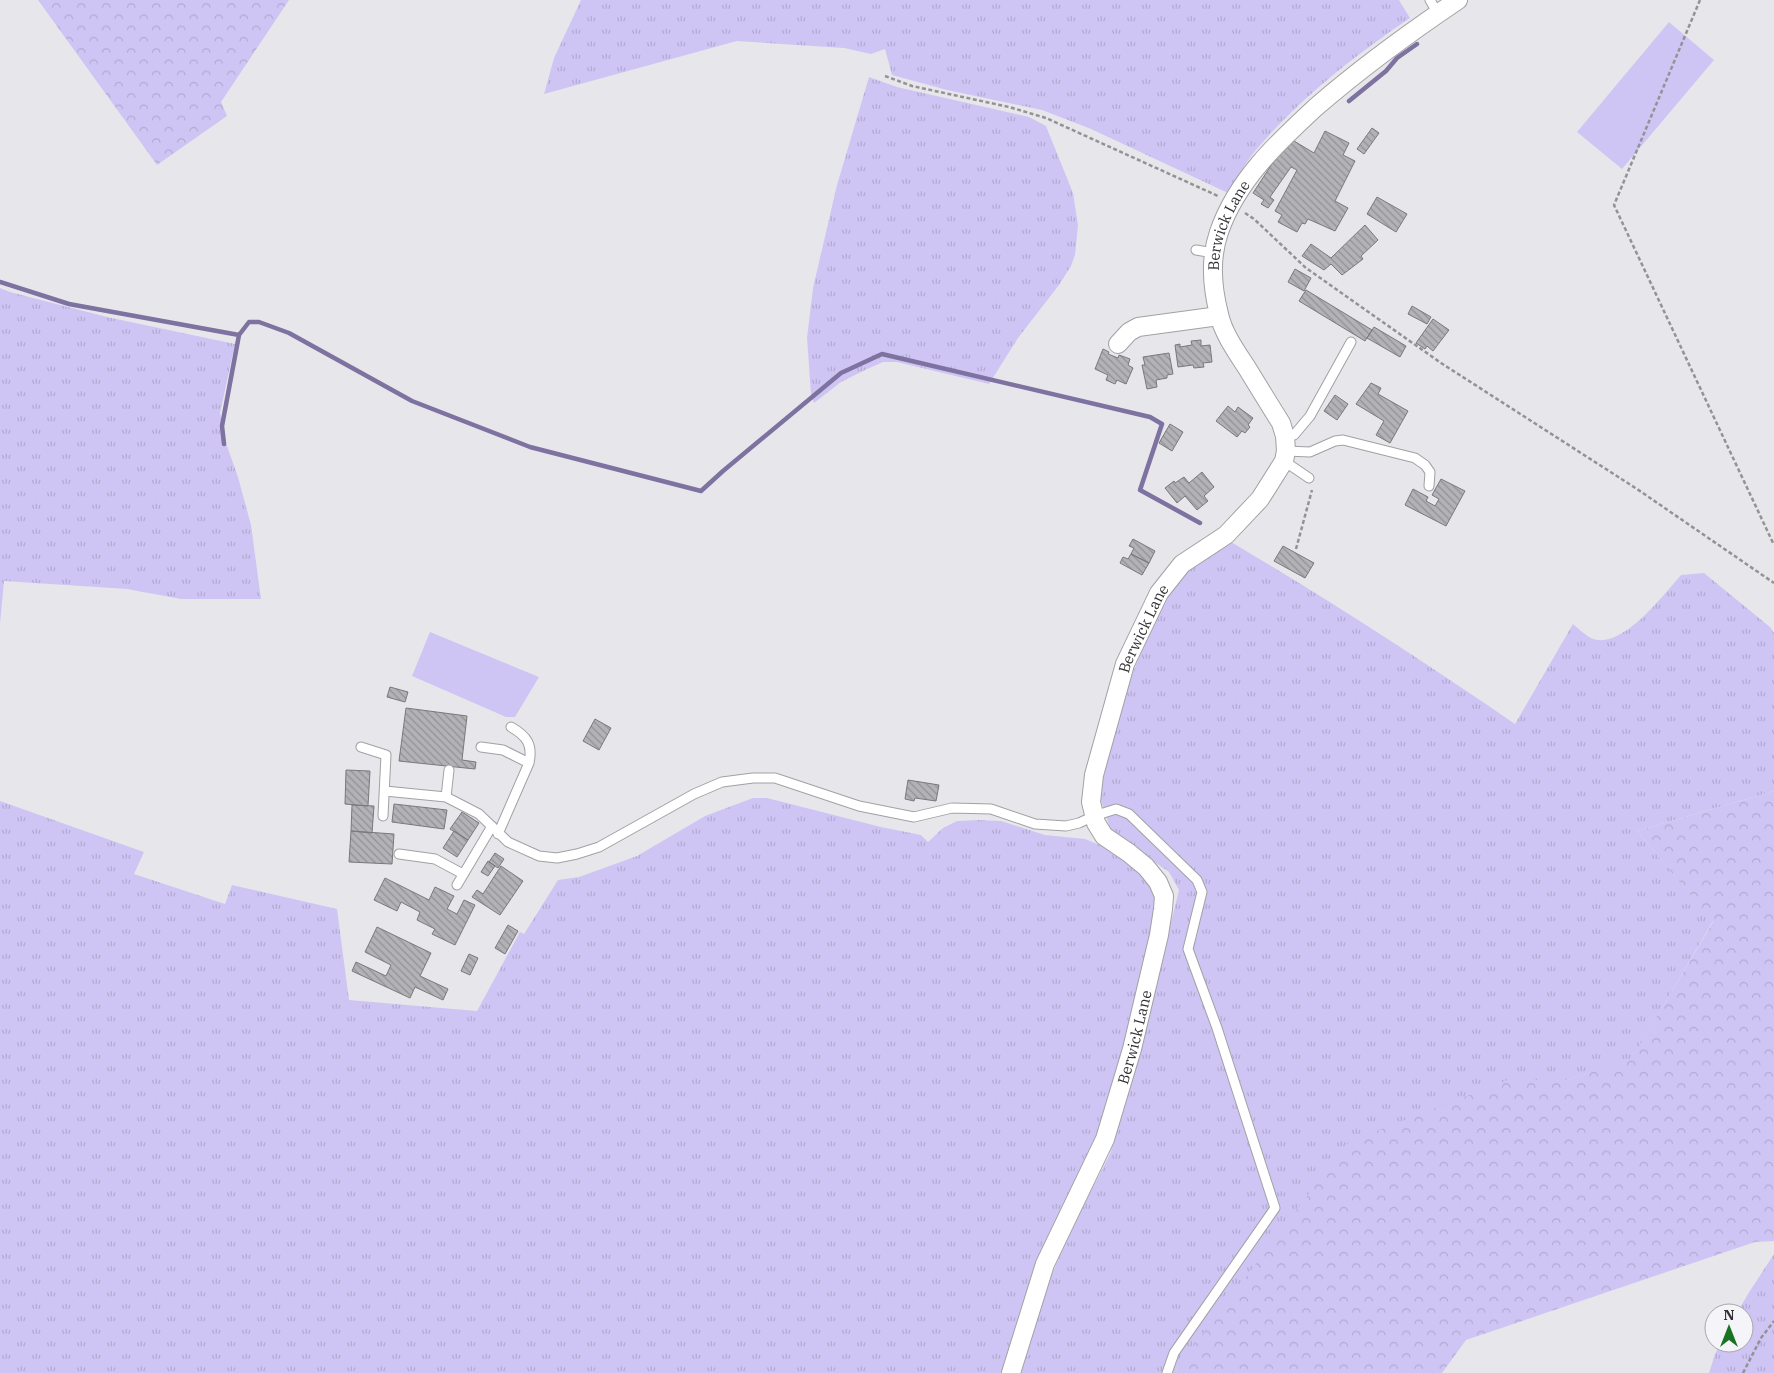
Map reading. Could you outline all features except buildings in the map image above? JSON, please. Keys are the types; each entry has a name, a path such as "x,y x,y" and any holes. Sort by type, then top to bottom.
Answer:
{"street":[{"name":"Berwick Lane","path":"1011,1373 1045,1264 1105,1139 1132,1049 1159,935 1164,896 1158,882 1129,853 1104,836 1096,823 1091,802 1094,774 1125,664 1159,593 1182,564 1226,535 1260,499 1285,449 1281,422 1231,343 1219,316 1213,285 1214,253 1219,232 1231,204 1253,171 1278,141 1335,90 1388,48 1434,7 1458,0"},
{"path":"1118,344 1129,332 1138,327 1219,316"}],"lane":[{"path":"1196,250 1214,253"},
{"path":"1285,449 1294,434 1310,416 1351,342"},
{"path":"1285,449 1310,452 1335,441 1342,440 1401,454 1415,458 1425,465 1430,472 1429,486"},
{"path":"1285,449 1310,478"},
{"path":"457,885 495,830 529,763 530,745 527,738 511,727"},
{"path":"361,747 386,755 383,816"},
{"path":"481,747 503,750 529,763"},
{"path":"446,797 449,770"},
{"path":"385,791 446,797 479,814 508,842 539,856 557,858 599,847 694,794 722,782 760,778 776,778 859,806 914,817 952,808 990,809 1036,824 1066,826 1116,809 1129,814 1197,880 1202,892 1188,949 1217,1028 1275,1208 1174,1353 1167,1373"},
{"path":"399,854 435,859 463,874"}],"path":[{"path":"1700,0 1614,205 1774,545"},
{"path":"885,76 912,86 1009,107 1046,118 1222,198 1254,219 1306,268 1442,364 1637,489 1774,583"},
{"path":"1296,549 1314,482 1310,478"},
{"path":"1743,1373 1761,1338 1774,1321"}],"green space":[{"path":"38,0 289,0 221,102 227,116 157,165"},
{"path":"581,0 1399,0 1410,18 1328,79 1290,114 1251,156 1228,193 1091,129 1042,110 947,90 892,75 885,49 871,54 844,48 737,41 544,94 554,58"},
{"path":"1669,22 1714,60 1622,169 1577,132"},
{"path":"869,77 897,87 1029,117 1046,126 1073,193 1078,225 1075,255 1071,266 1059,285 1018,338 989,384 897,362 883,362 841,382 814,403 811,394 807,338 813,288 837,185"},
{"path":"0,288 107,317 235,344 220,413 227,446 238,477 251,525 261,599 181,599 127,589 4,581 0,624"},
{"path":"1231,542 1374,630 1515,724 1573,624 1591,638 1603,640 1615,637 1641,619 1681,575 1704,573 1770,627 1774,633 1774,791 1637,831 1713,921 1631,1061 1566,1080 1508,1080 1177,1368 1176,1373 1021,1373 1048,1283 1073,1226 1110,1154 1130,1089 1179,890 1169,872 1123,840 1110,828 1099,794 1109,751 1129,683 1155,616 1171,590 1189,568"},
{"path":"430,632 539,677 515,717 506,717 412,676"},
{"path":"1774,791 1774,1241 1755,1242 1466,1340 1442,1373 1176,1373 1177,1368 1348,1142 1508,1080 1566,1080 1631,1060 1713,922 1637,831"},
{"path":"753,798 767,798 881,827 921,835 928,842 943,828 957,821 978,820 1001,821 1045,835 1085,839 1107,848 1140,872 1155,893 1158,919 1145,973 1099,1136 1004,1373 0,1373 0,801 144,852 134,874 225,904 232,885 337,909 349,1000 477,1011 520,932 524,934 558,880 579,877 637,856 705,816"},
{"path":"1774,1254 1774,1373 1709,1373 1716,1353 1754,1353 1754,1303 1743,1303"}],"waterway":[{"path":"1349,101 1386,71 1397,58 1417,44"},
{"path":"0,282 69,304 239,335"},
{"path":"224,444 222,426 239,335 249,322 259,322 289,333 412,401 530,447 701,491 841,373 882,354 1150,417 1162,424 1140,490 1200,523"}]}
